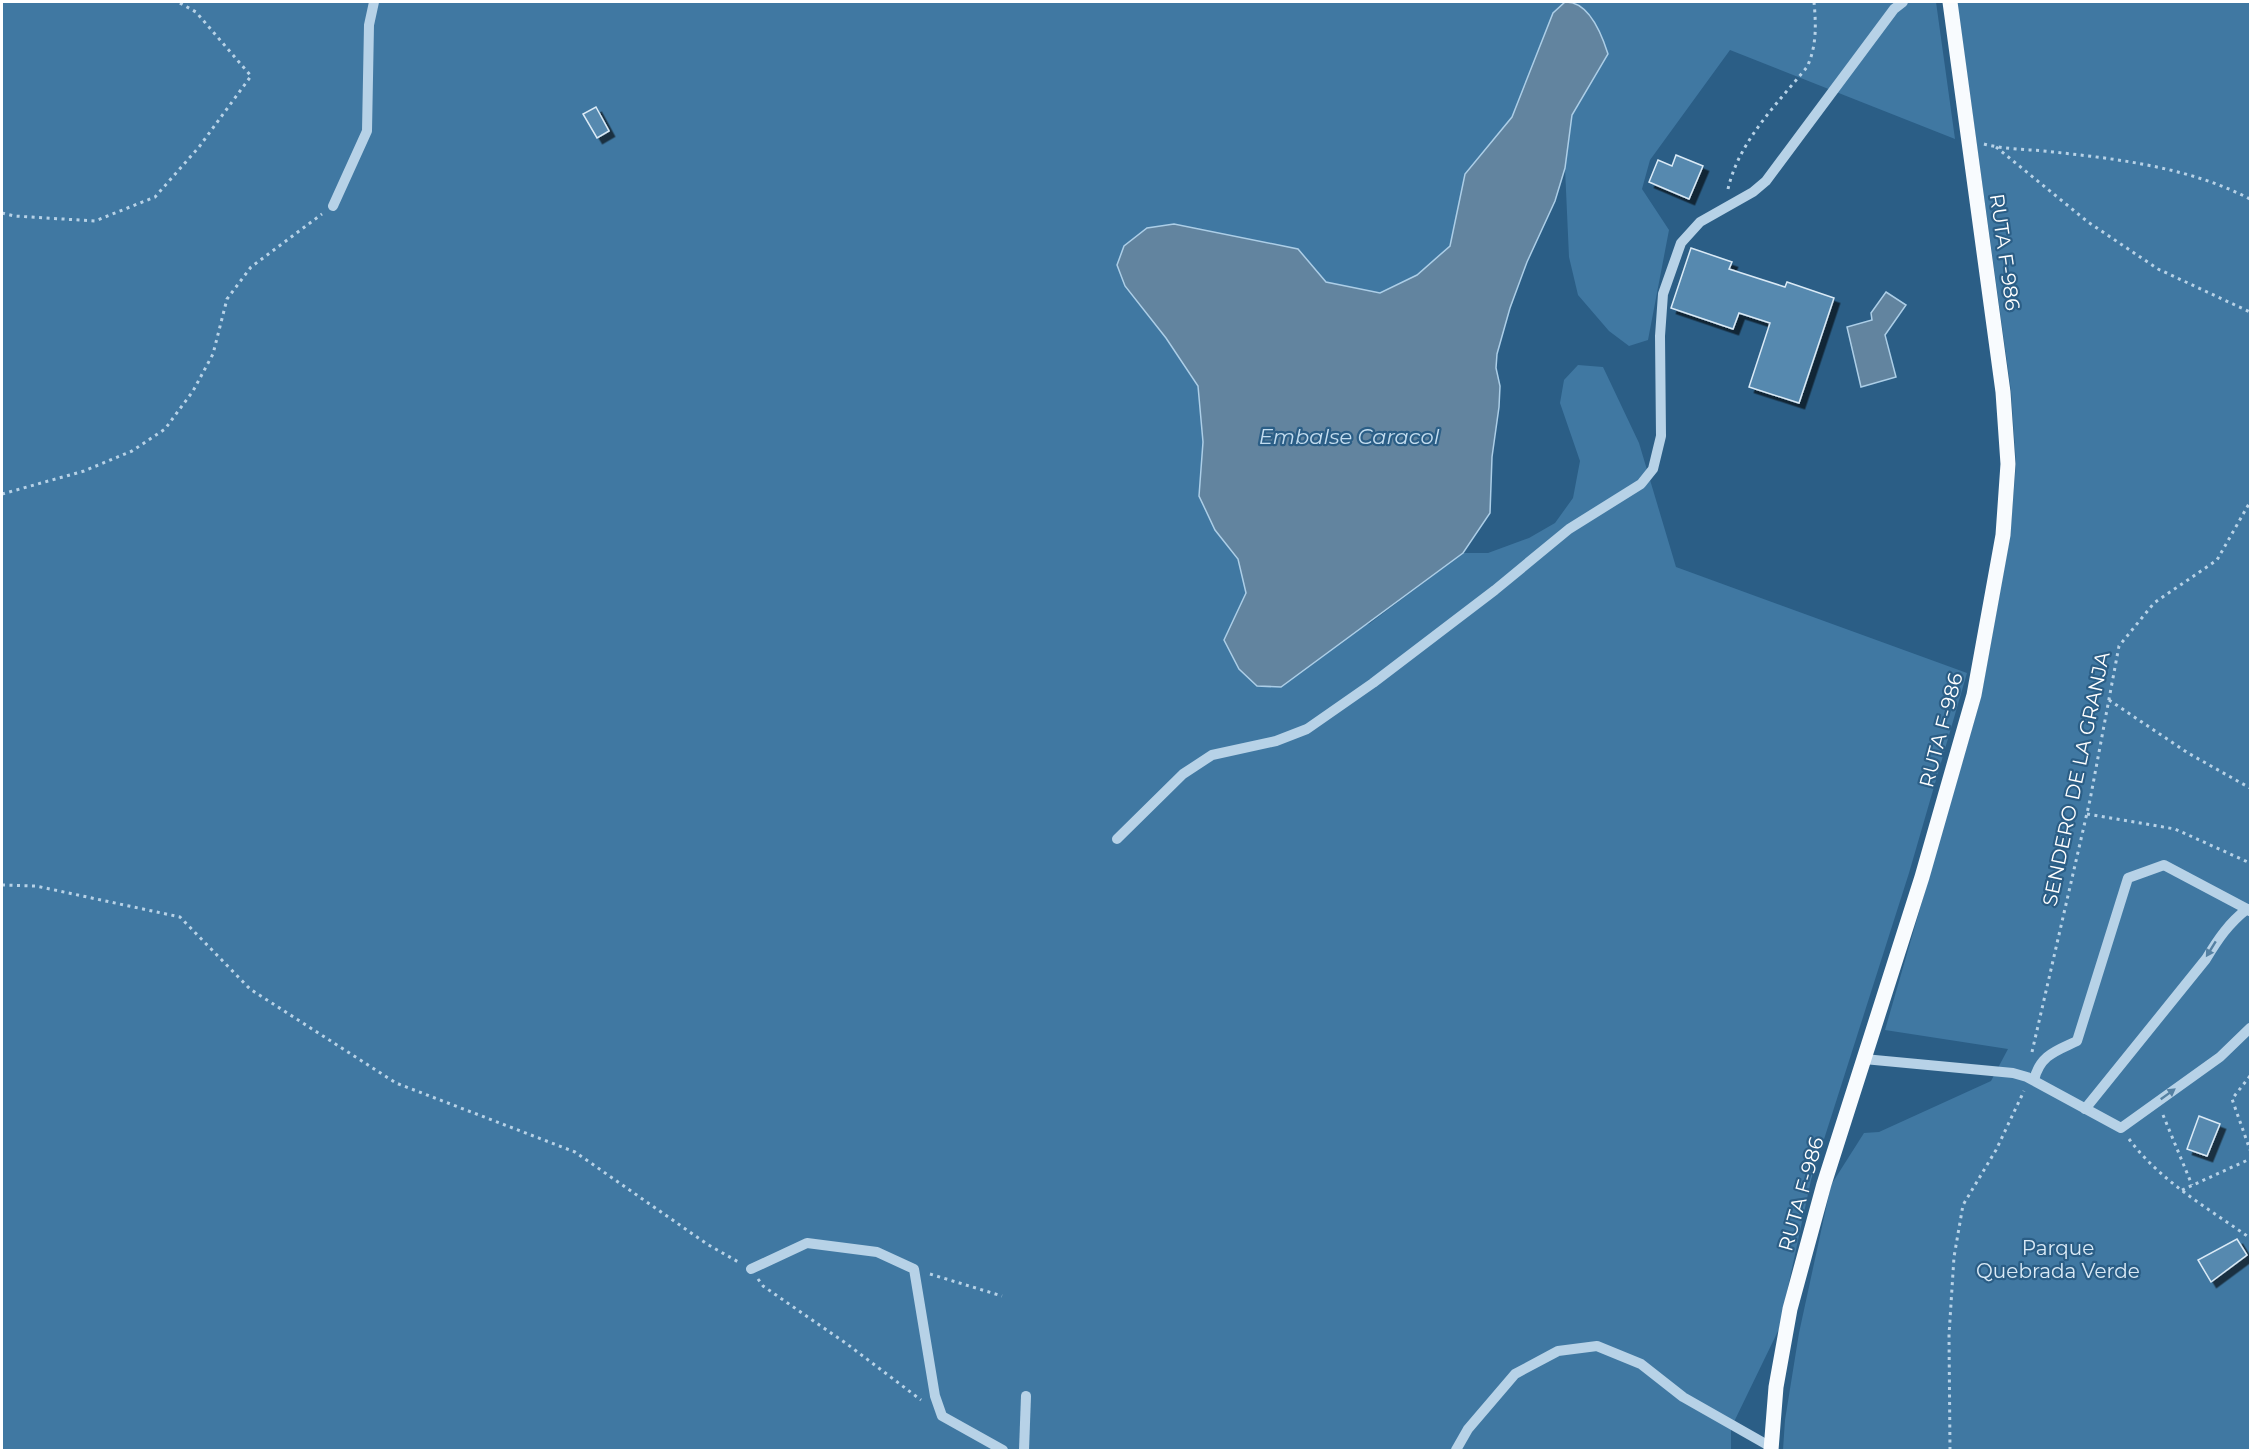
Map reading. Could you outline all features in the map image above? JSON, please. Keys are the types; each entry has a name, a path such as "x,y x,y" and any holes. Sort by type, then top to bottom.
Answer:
{"main road":[{"name":"RUTA F-986","path":"1771,1449 1776,1387 1790,1309 1824,1184 1922,877 1974,695 2003,535 2008,464 2003,392 1950,2"}],"lane":[{"path":"333,206 367,131 369,25 374,2"},
{"path":"1117,839 1183,774 1212,755 1276,741 1307,729 1495,590 1569,529 1641,484 1653,469 1661,436 1660,336 1663,294 1681,243 1700,222 1753,192 1766,181 1894,9 1903,2"},
{"path":"2031,1079 2046,1056 2077,1041 2128,878 2164,865 2249,910"},
{"path":"2085,1108 2199,967 2233,920 2249,910"},
{"path":"1864,1059 2013,1073 2031,1079 2121,1128 2220,1057 2250,1028"},
{"path":"751,1269 807,1243 877,1252 914,1269 935,1396 942,1416 1003,1450"},
{"path":"1456,1450 1468,1429 1515,1374 1558,1351 1597,1347 1641,1364 1683,1397 1771,1449"},
{"path":"1024,1450 1026,1396"}],"path":[{"path":"2,213 14,216 95,221 155,196 199,147 250,76 196,12 178,2"},
{"path":"1721,210 1731,176 1763,118 1807,67 1812,57 1815,38 1814,2"},
{"path":"2250,200 2224,185 2153,166 2054,152 1996,147 2088,222 2158,269 2250,312"},
{"path":"2,494 84,471 132,451 165,429 193,391 213,354 227,298 251,267 333,206"},
{"name":"SENDERO DE LA GRANJA","path":"1950,1450 1950,1324 1954,1257 1963,1205 1996,1150 2031,1079 2087,814 2119,646 2154,603 2217,560 2250,502"},
{"path":"2109,700 2188,753 2250,788"},
{"path":"2087,814 2175,829 2250,863"},
{"path":"2,885 36,886 180,917 250,989 396,1083 575,1152 707,1244 751,1269 763,1286 847,1344 942,1416"},
{"path":"2250,1076 2232,1099 2250,1150"},
{"path":"2157,1102 2192,1185"},
{"path":"2121,1128 2139,1153 2182,1190 2250,1238"},
{"path":"2182,1190 2250,1159"},
{"path":"914,1269 1002,1296"}],"green space":[{"path":"2,2 1565,2 1553,14 1512,117 1465,174 1450,246 1417,275 1380,293 1326,282 1298,249 1166,338 1198,386 1203,442 1199,496 1215,530 1238,559 1246,593 1224,640 1369,624 1463,553 1488,553 1529,538 1555,523 1573,498 1580,461 1560,403 1564,380 1578,365 1603,367 1639,443 1676,567 1967,673 1909,873 1811,1180 1779,1329 1731,1428 1731,1450 2,1450"},
{"path":"1573,2 1936,2 1955,139 1730,50 1650,160 1642,189 1669,230 1648,340 1629,346 1609,331 1578,295 1569,257 1565,168 1572,115 1608,54 1585,11"},
{"name":"Parque Quebrada Verde","path":"1957,2 2250,2 2250,1450 1783,1450 1785,1420 1799,1333 1831,1185 1864,1133 1879,1132 1991,1081 2008,1049 1885,1030 1981,697 2010,536 2016,464 2011,391"}],"water":[{"name":"Embalse Caracol","path":"1565,2 1573,3 1588,13 1598,29 1608,54 1572,115 1565,168 1555,201 1527,262 1510,308 1497,354 1496,368 1500,386 1492,457 1490,513 1463,553 1281,687 1257,686 1239,669 1224,640 1246,593 1238,559 1215,530 1199,496 1203,442 1198,386 1166,338 1125,286 1117,265 1124,246 1147,228 1174,224 1298,249 1326,282 1380,293 1417,275 1450,246 1465,174 1512,117 1553,13"},
{"path":"1886,292 1906,305 1885,335 1896,377 1861,387 1847,327 1872,320 1871,313"}],"building":[{"path":"596,107 609,131 597,138 583,114"},
{"path":"1676,155 1703,166 1689,199 1649,182 1658,160 1672,166"},
{"path":"1691,248 1732,262 1729,269 1785,287 1787,282 1834,298 1799,403 1749,387 1770,323 1739,313 1733,329 1671,308"},
{"path":"2199,1116 2220,1124 2207,1156 2187,1149"},
{"path":"2237,1239 2247,1255 2211,1282 2198,1260"}]}
